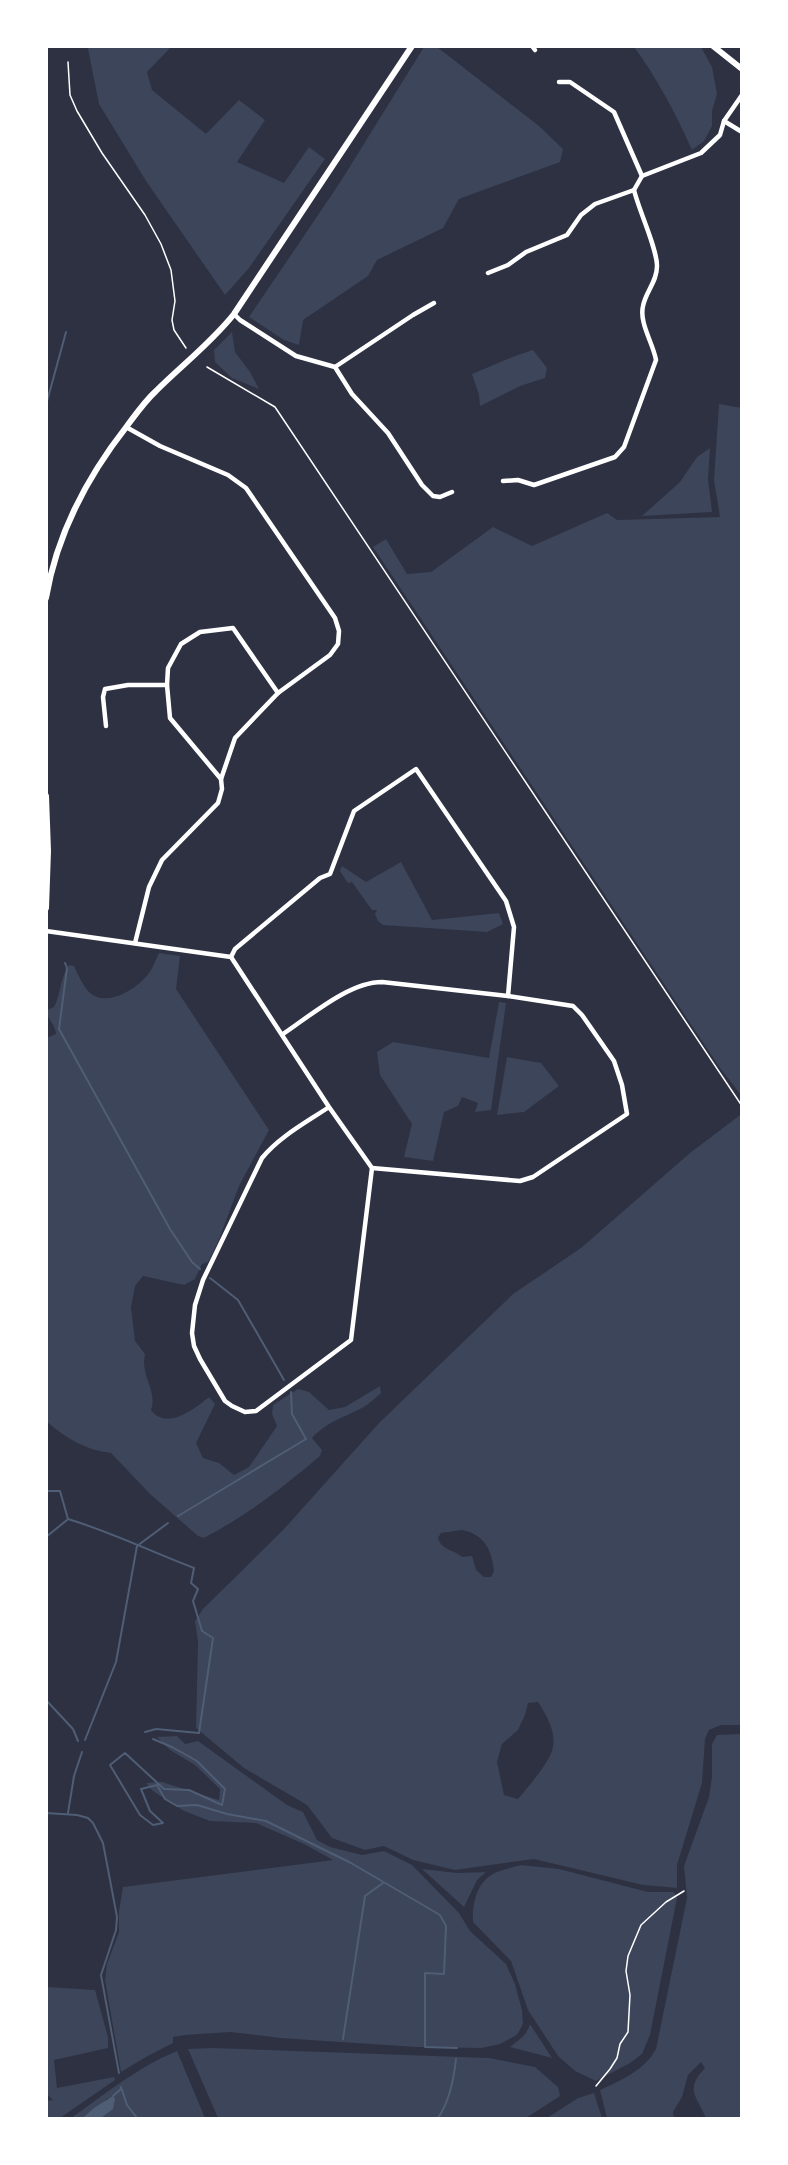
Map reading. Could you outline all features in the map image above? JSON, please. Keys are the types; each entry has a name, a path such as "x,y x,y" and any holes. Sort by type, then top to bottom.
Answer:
{"street":[{"path":"46,598 59,544 72,513 100,463 154,392 204,347 234,314 412,46"},
{"path":"713,46 741,69"},
{"path":"559,82 570,82 614,112 642,176"},
{"path":"489,273 508,265 526,252 567,235 581,215 595,204 634,190 642,176 701,153 720,135 724,121 741,95"},
{"path":"724,121 741,132"},
{"path":"503,481 518,480 534,486 615,457 624,447 656,360 644,324 642,307 656,279 657,264 634,190"},
{"path":"335,367 434,303"},
{"path":"234,314 296,356 335,367 352,394 388,434 427,492 440,497 452,492"},
{"path":"126,427 160,446 228,475 246,488 335,618 339,631 338,645 330,655 278,693 235,738 221,779 222,789 218,803 162,860 149,887 135,943"},
{"path":"221,779 171,718 166,685 168,668 181,644 200,632 233,628 278,693"},
{"path":"106,726 103,697 105,689 128,685 166,685"},
{"path":"231,957 235,949 243,942 320,878 330,874 354,811 416,769 506,901 514,927 508,996"},
{"path":"46,796 48,862 46,908"},
{"path":"46,932 231,957 329,1107 372,1168 351,1340 256,1411 245,1412 232,1407 225,1401 200,1359 194,1346 192,1333 195,1305 203,1280 262,1158 285,1137 329,1107"},
{"path":"283,1034 341,995 371,982 508,996 573,1006 582,1015 614,1061 622,1084 627,1114 533,1177 520,1181 372,1168"}],"path":[{"path":"68,62 70,95 77,111 102,153 146,215 161,244 171,270 175,301 172,320 174,330 186,348"},
{"path":"207,367 275,407 741,1106"},
{"path":"596,2086 610,2069 620,2044 628,2032 630,1995 626,1971 628,1956 641,1924 666,1902 684,1891"}],"shaded area":[{"path":"89,47 171,47 147,72 152,90 206,134 239,100 265,120 237,162 284,183 309,147 325,159 249,268 225,295 146,181 99,104"},
{"path":"424,47 437,47 539,126 563,149 560,162 459,199 443,228 377,260 368,276 303,320 299,345 284,340 249,317 339,184"},
{"path":"634,47 701,47 712,67 717,94 712,111 712,126 704,141 692,150 666,97"},
{"path":"232,332 235,352 259,389 232,378 215,362 214,350"},
{"path":"533,350 547,368 545,378 520,386 480,406 472,374"},
{"path":"719,404 742,408 741,1095 720,1068 373,547 386,539 407,574 431,572 493,527 532,546 607,513 617,520 720,517 714,480"},
{"path":"710,448 708,479 712,512 642,516 680,482 697,457"},
{"path":"401,862 432,920 499,913 503,924 487,932 383,925 375,914 377,910 372,910 352,882 348,883 340,871 342,866 366,882"},
{"path":"159,953 180,956 176,989 269,1130 239,1186 218,1242 208,1262 202,1264 195,1279 184,1285 143,1276 135,1286 131,1307 135,1341 145,1354 145,1369 153,1403 151,1410 157,1416 165,1419 172,1418 188,1412 209,1397 215,1404 196,1443 203,1458 219,1463 234,1475 249,1467 277,1426 272,1414 273,1405 298,1389 309,1392 329,1410 345,1407 380,1386 381,1393 365,1406 323,1428 312,1438 322,1450 320,1456 306,1468 250,1510 204,1538 198,1536 150,1494 111,1453 76,1442 47,1422 46,1038 56,1034 47,1010 54,1007 69,965 74,966 88,991 103,998 113,997 139,984 151,970"},
{"path":"499,1002 506,1003 491,1110 475,1112 478,1103 462,1097 458,1106 444,1112 433,1161 404,1157 412,1124 380,1075 377,1052 393,1042 489,1058"},
{"path":"507,1057 541,1063 559,1086 524,1112 497,1115"},
{"path":"740,1115 742,1116 741,1725 721,1725 709,1730 705,1739 702,1783 677,1865 677,1888 643,1885 534,1859 455,1870 413,1860 384,1846 365,1850 332,1838 307,1805 244,1768 196,1728 198,1642 195,1621 203,1609 284,1529 379,1423 513,1294 581,1248 690,1153","holes":["462,1530 476,1535 486,1544 493,1563 494,1571 491,1577 484,1577 476,1570 472,1556 462,1557 445,1548 438,1538 441,1533","538,1702 552,1729 553,1747 543,1767 518,1799 504,1795 497,1762 502,1744 518,1730 528,1703"]},
{"path":"741,1734 741,2118 706,2118 694,2093 695,2082 705,2068 701,2062 688,2075 682,2097 673,2112 674,2118 607,2118 600,2090 639,2069 656,2049 687,1898 684,1866 709,1797 712,1777 712,1744 717,1735"},
{"path":"177,1736 185,1744 198,1741 287,1805 303,1812 317,1840 330,1847 362,1855 384,1851 412,1865 459,1913 470,1931 506,1964 515,1984 522,2010 523,2024 517,2035 500,2044 482,2048 416,2047 280,2038 231,2032 185,2035 173,2037 173,2043 121,2072 105,1980 107,1964 119,1932 119,1911 123,1887 333,1860 304,1844 256,1823 210,1821 184,1811 153,1791 146,1783 162,1782 219,1800 220,1789 195,1765 170,1750 157,1737"},
{"path":"521,1865 559,1869 648,1892 674,1892 677,1898 650,2035 642,2054 596,2081 575,2071 558,2056 528,2010 511,1961 473,1922 476,1895 487,1878 496,1872"},
{"path":"422,1869 457,1873 486,1872 477,1880 464,1907"},
{"path":"47,1987 95,1990 108,2037 108,2048 54,2060 57,2088 114,2077 115,2080 60,2118 47,2118 47,2101 53,2100 47,2094"},
{"path":"530,2024 552,2058 510,2047 525,2034"},
{"path":"188,2049 489,2058 535,2067 558,2087 560,2096 526,2118 218,2118"},
{"path":"177,2051 205,2118 101,2118 108,2112 108,2098 82,2118 71,2118 135,2073"},
{"path":"594,2093 602,2118 547,2118 578,2098"},
{"path":"113,2096 115,2099 113,2109 101,2118 82,2118 94,2108"}],"waterway":[{"path":"46,405 66,332"},
{"path":"65,963 67,968 59,1029 170,1229 192,1262 200,1269"},
{"path":"210,1278 238,1300 284,1380"},
{"path":"178,1516 306,1439 292,1414 291,1392"},
{"path":"46,1491 60,1491 68,1519 194,1568 191,1583 198,1589 193,1601 202,1631 213,1638 199,1733 156,1729 145,1732"},
{"path":"46,1537 67,1520"},
{"path":"85,1740 116,1662 137,1546 168,1523"},
{"path":"46,1700 73,1729 78,1741"},
{"path":"153,1739 197,1761 225,1789 222,1805 189,1790 164,1789 125,1753 110,1765 140,1815 153,1825 163,1823 150,1811 141,1789 157,1785 165,1799 177,1806 197,1805 227,1814 266,1821 351,1863 440,1915 446,1926 444,1974 425,1973 425,2047 457,2048"},
{"path":"68,1813 74,1776 82,1752"},
{"path":"46,1813 88,1818 103,1843 117,1917 116,1930 101,1975 119,2073"},
{"path":"343,2039 365,1896 383,1883"},
{"path":"438,2118 450,2090 456,2059"},
{"path":"121,2087 127,2105 137,2118"},
{"path":"113,2096 121,2089"}]}
